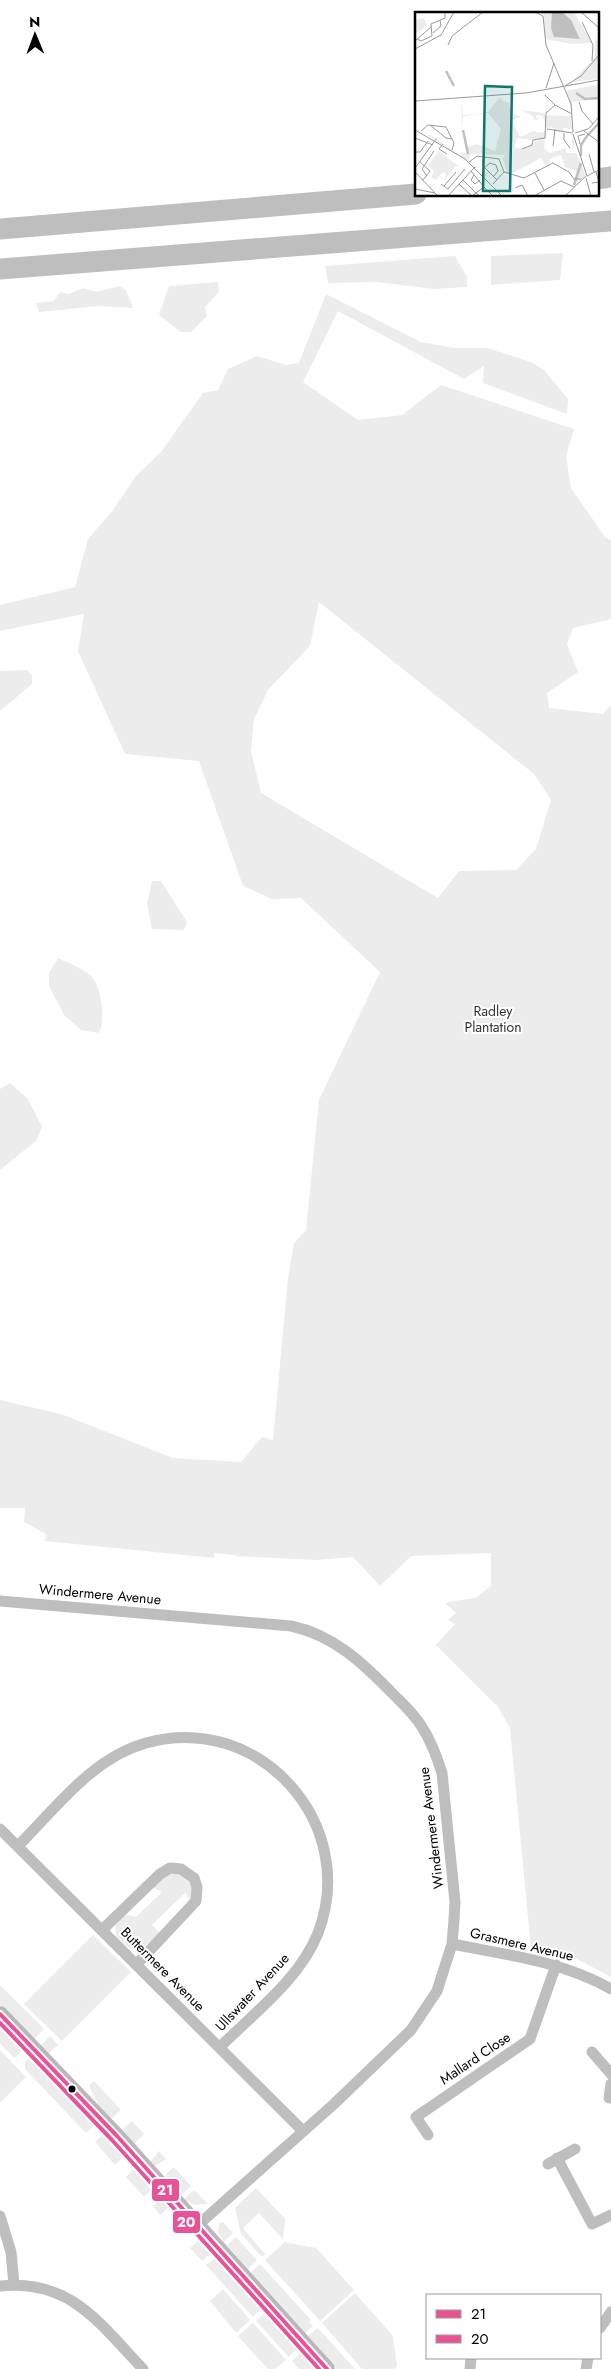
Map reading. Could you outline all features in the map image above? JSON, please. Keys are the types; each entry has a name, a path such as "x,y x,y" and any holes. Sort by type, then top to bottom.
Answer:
{"highway":[{"path":"598,179 611,177"},
{"path":"0,228 415,194"},
{"path":"0,268 611,220"}],"street":[{"name":"Windermere Avenue","path":"0,1601 291,1626 314,1633 349,1652 414,1716 429,1738 442,1773 455,1902 452,1944 437,1991 411,2030 303,2131 198,2225"},
{"name":"Ullswater Avenue","path":"18,1846 92,1772 116,1755 144,1743 183,1738 209,1739 247,1752 278,1772 293,1788 309,1810 321,1839 327,1882 322,1918 304,1959 276,1992 220,2047"},
{"name":"Buttermere Avenue","path":"0,1828 303,2131"},
{"path":"102,1930 165,1870 181,1869 190,1874 197,1887 196,1901 137,1964"},
{"name":"Grasmere Avenue","path":"452,1944 556,1965 592,1978 611,1989"},
{"name":"Mallard Close","path":"428,2135 416,2117 530,2039 556,1965"},
{"path":"0,2014 198,2225 327,2369"},
{"path":"592,2052 611,2074"},
{"path":"609,2098 611,2084"},
{"path":"575,2149 552,2161 592,2224 611,2215"},
{"path":"0,2216 11,2252 14,2285"},
{"path":"0,2286 36,2286 66,2296 90,2313 143,2369"},
{"path":"601,2327 611,2312"}],"green space":[{"path":"563,253 560,280 491,285 491,256"},
{"path":"455,256 467,277 467,287 435,289 376,282 328,283 325,266"},
{"path":"218,282 219,292 205,307 207,316 191,332 181,332 159,315 169,286"},
{"path":"119,286 126,290 133,308 99,306 39,312 36,303 54,301 60,292 69,294 83,288 97,292"},
{"name":"Radley Plantation","path":"326,294 421,342 456,348 488,348 531,362 544,370 568,399 567,414 483,383 484,366 464,379 338,311 303,382 358,420 402,415 441,385 574,429 566,456 571,488 605,537 611,540 611,619 573,628 567,644 578,672 547,693 549,708 603,714 611,705 611,1977 577,1959 531,1949 510,1728 498,1707 436,1645 455,1624 448,1620 456,1613 446,1604 448,1602 475,1598 491,1586 491,1553 411,1556 380,1586 353,1557 317,1560 235,1556 214,1553 214,1558 45,1541 46,1534 24,1522 25,1508 0,1508 0,1400 61,1414 173,1458 241,1462 262,1437 273,1440 288,1278 294,1243 306,1230 319,1100 380,972 301,898 272,899 243,886 199,761 125,754 78,651 84,614 0,631 0,605 75,587 88,539 113,510 136,476 161,452 203,393 218,390 228,369 257,356 286,365 299,363","holes":["319,602 534,774 551,800 536,849 516,870 459,871 438,898 261,793 251,751 254,719 268,690 310,646"]},
{"path":"27,670 32,675 32,684 0,711 0,671"},
{"path":"152,881 161,881 187,922 184,930 152,929 147,904"},
{"path":"58,958 85,971 95,982 102,1005 102,1020 99,1033 81,1030 64,1015 49,986 49,973"},
{"path":"10,1083 28,1099 42,1127 36,1141 0,1170 0,1089"},
{"path":"177,1873 191,1884 190,1903 186,1892 152,1925 160,1933 143,1947 133,1949 122,1943 116,1936 115,1926 124,1914 136,1917 162,1892 151,1887 168,1874"},
{"path":"93,1935 131,1972 62,2041 24,2004"},
{"path":"0,1985 44,2029 34,2039 0,2004"},
{"path":"3,2025 25,2048 14,2058 0,2043 0,2028"},
{"path":"50,2036 58,2045 48,2054 40,2046"},
{"path":"0,2050 26,2077 0,2103"},
{"path":"32,2056 97,2123 86,2133 25,2069 25,2062"},
{"path":"94,2081 121,2110 111,2119 99,2106 89,2086"},
{"path":"132,2121 144,2134 134,2144 123,2132 124,2128"},
{"path":"106,2132 123,2151 123,2157 115,2165 95,2142"},
{"path":"159,2151 166,2159 155,2166 150,2162"},
{"path":"174,2167 191,2186 181,2195 166,2179 166,2174"},
{"path":"134,2169 152,2189 144,2197 126,2177"},
{"path":"256,2188 285,2219 283,2239 259,2213 243,2228 265,2254 262,2257 241,2234 235,2208"},
{"path":"194,2190 208,2204 194,2205 184,2199"},
{"path":"162,2198 170,2206 160,2215 153,2206"},
{"path":"223,2222 233,2233 224,2242 218,2232 219,2223"},
{"path":"236,2237 257,2260 248,2269 227,2245"},
{"path":"200,2239 209,2249 209,2255 202,2261 190,2248"},
{"path":"285,2242 316,2248 354,2290 320,2321 265,2260"},
{"path":"217,2257 262,2308 253,2317 206,2265"},
{"path":"260,2264 311,2320 309,2322 313,2326 305,2333 251,2272"},
{"path":"223,2289 250,2320 236,2333 210,2301"},
{"path":"355,2293 393,2336 397,2366 394,2369 362,2369 322,2323"},
{"path":"266,2312 298,2348 289,2357 256,2321"},
{"path":"253,2323 286,2360 275,2369 268,2369 238,2336"},
{"path":"318,2328 355,2369 337,2369 308,2336"},
{"path":"302,2352 317,2369 299,2369 292,2361"}],"transit line":[{"name":"21","path":"0,2014 117,2136 327,2369"},
{"name":"20","path":"0,2023 112,2140 319,2369"}]}
